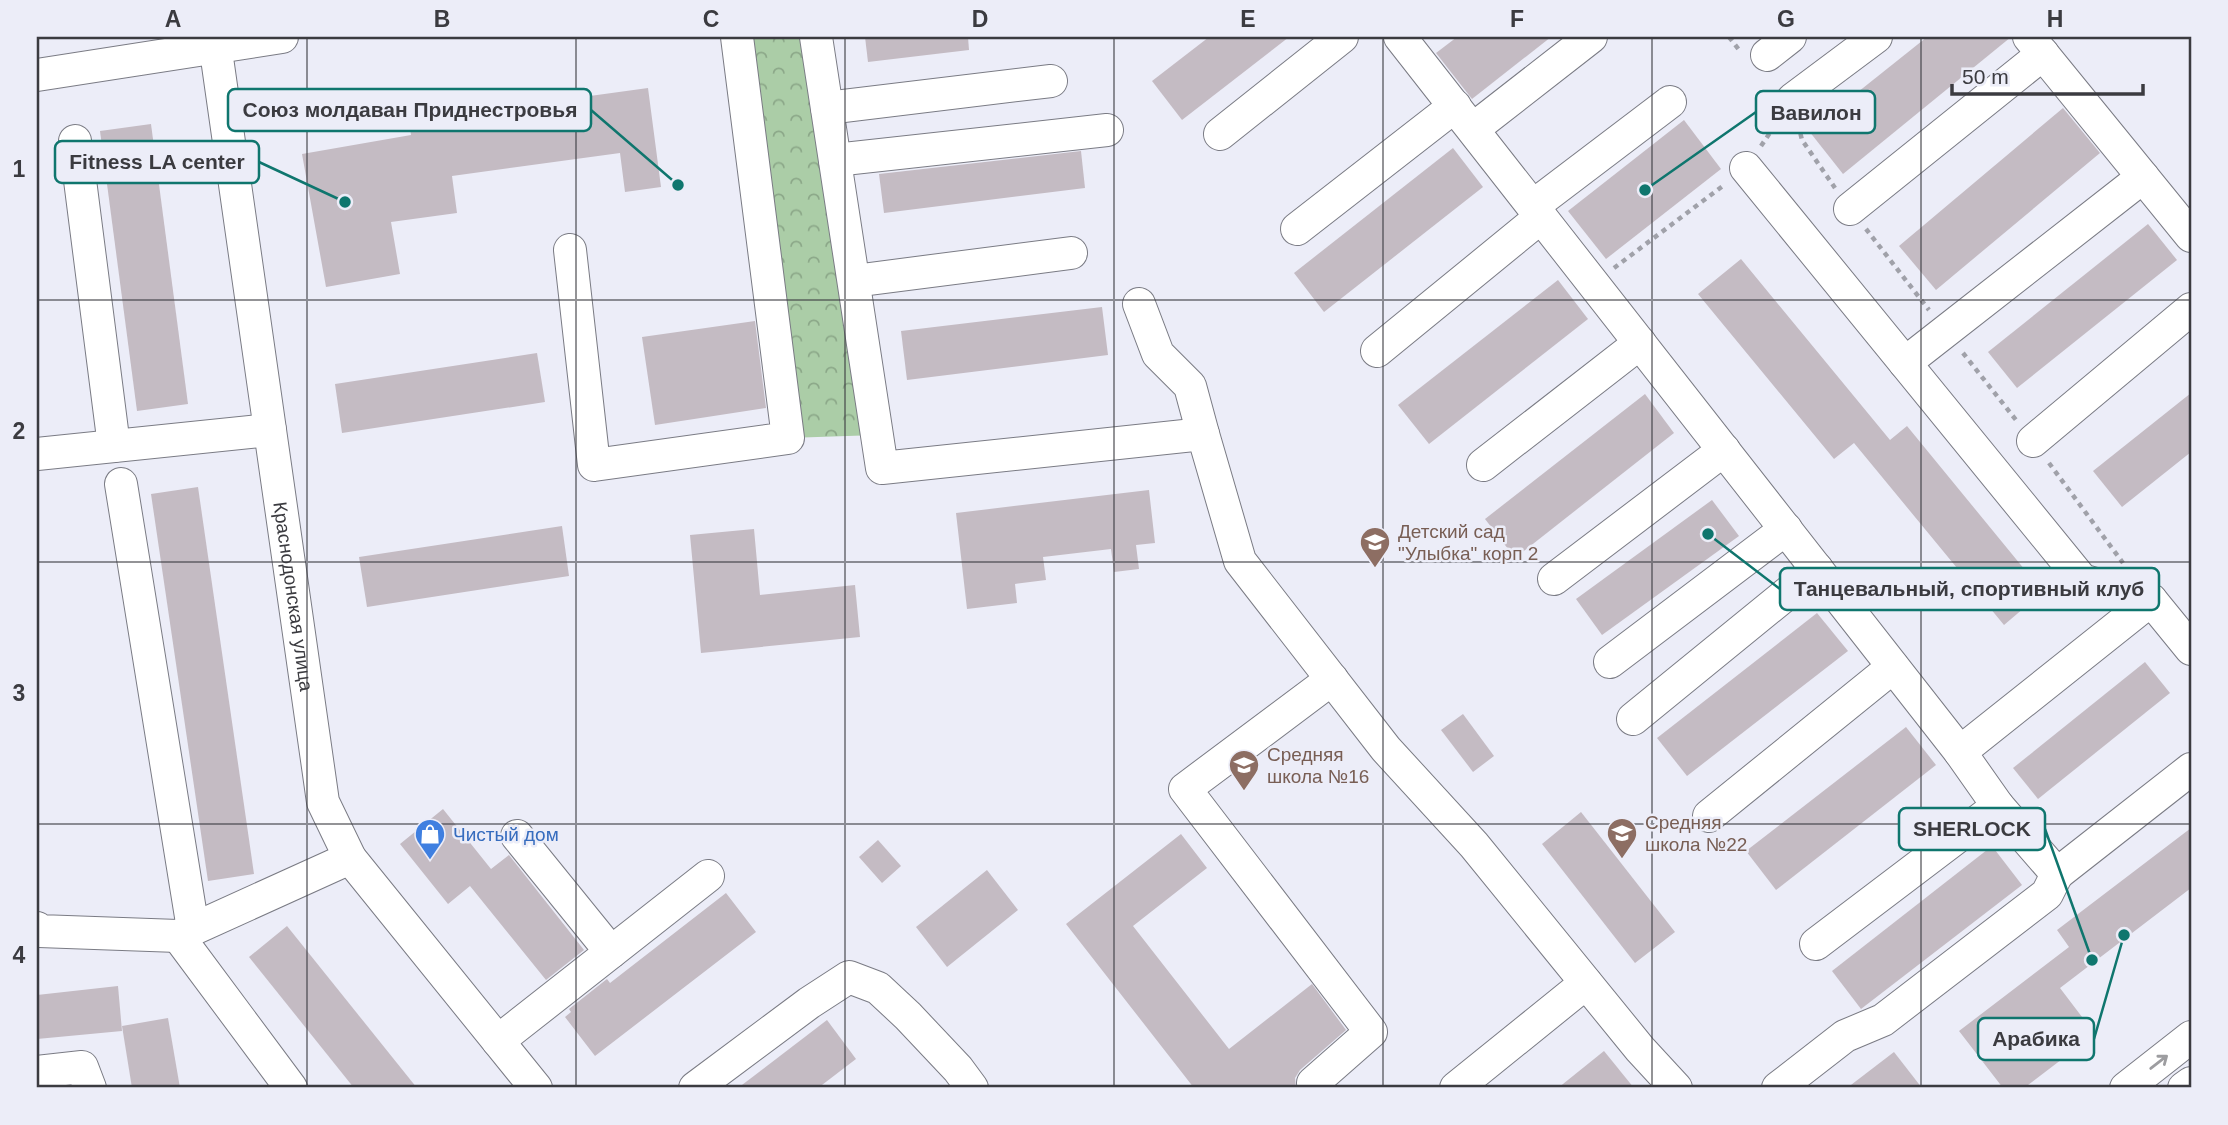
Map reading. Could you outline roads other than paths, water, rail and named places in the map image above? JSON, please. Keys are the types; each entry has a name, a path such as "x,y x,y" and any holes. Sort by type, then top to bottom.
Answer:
{"street":[{"path":"37,75 215,41 282,37"},
{"path":"569,250 594,466 788,438 737,37"},
{"path":"817,37 883,468 1203,433"},
{"path":"1220,134 1342,37"},
{"path":"1400,37 1894,667 1998,806 2057,874"},
{"path":"1297,229 1591,37"},
{"path":"1793,99 1876,37"},
{"name":"Краснодонская улица","path":"215,41 323,802 335,832 350,858 536,1088"},
{"path":"1850,209 2036,45 2191,236"},
{"path":"827,108 1051,81"},
{"path":"1377,351 1537,211 1670,102"},
{"path":"835,160 1107,130"},
{"path":"75,141 114,446"},
{"path":"1746,168 2082,580 2151,600 2191,649"},
{"path":"1905,363 2143,177"},
{"path":"854,281 1071,253"},
{"path":"1139,304 1158,354 1190,386 1240,561 1387,749 1474,845 1640,1049 1676,1088"},
{"path":"2033,441 2191,309"},
{"path":"1483,466 1640,343"},
{"path":"37,454 270,430"},
{"path":"1554,579 1724,450"},
{"path":"121,484 186,933 291,1088"},
{"path":"1610,662 1786,529"},
{"path":"1633,719 1817,569"},
{"path":"1960,752 2151,600"},
{"path":"1709,816 1894,667"},
{"path":"1313,1083 1371,1032 1185,789 1332,679"},
{"path":"1778,1088 1845,1037 1883,1020 2047,894 2057,874 2191,769"},
{"path":"1816,944 1998,806"},
{"path":"517,836 611,952"},
{"path":"37,928 39,931 186,933 350,858"},
{"path":"498,1041 708,876"},
{"path":"695,1088 809,1003 849,977 878,988 958,1069 972,1088"},
{"path":"1456,1088 1586,983"},
{"path":"2126,1088 2191,1037"},
{"path":"37,1072 82,1067 90,1088"},
{"path":"2183,1088 2191,1083"}],"place":[{"name":"Союз молдаван Приднестровья","path":"678,185"},
{"name":"Вавилон","path":"1645,190"},
{"name":"Fitness LA center","path":"345,202"},
{"name":"Танцевальный, спортивный клуб","path":"1708,534"},
{"name":"Детский сад \"Улыбка\" корп 2","path":"1375,569"},
{"name":"Средняя школа №16","path":"1244,792"},
{"name":"Средняя школа №22","path":"1622,860"},
{"name":"Чистый дом","path":"430,861"},
{"name":"Арабика","path":"2124,935"},
{"name":"SHERLOCK","path":"2092,960"}]}
